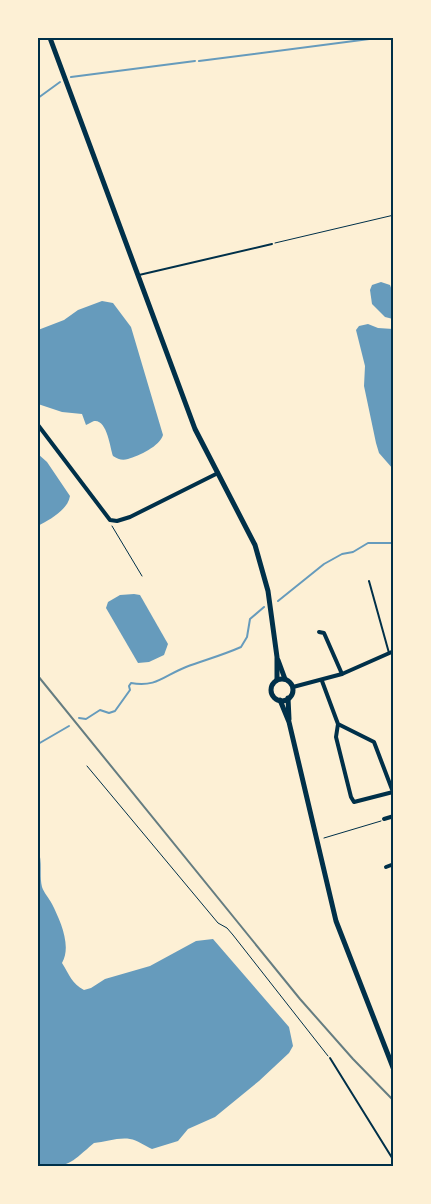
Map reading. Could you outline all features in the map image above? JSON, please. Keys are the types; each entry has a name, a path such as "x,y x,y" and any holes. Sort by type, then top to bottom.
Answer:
{"main road":[{"path":"50,38 195,429 254,545 268,591 277,657 277,680 272,689 272,694 280,700 289,722 336,921 394,1070"},
{"path":"277,657 285,679 293,687 291,696 280,700"},
{"path":"277,680 285,679"},
{"path":"288,698 289,722"}],"street":[{"path":"38,425 110,520 117,522 218,473"},
{"path":"318,632 324,633 342,674"},
{"path":"293,687 322,681 342,674 391,652"},
{"path":"322,681 338,724 336,737 351,797 354,802 393,792 374,742 338,724"},
{"path":"384,819 394,816"},
{"path":"386,867 394,864"}],"lane":[{"path":"139,275 272,244"},
{"path":"368,580 391,652"},
{"path":"330,1058 394,1161"}],"path":[{"path":"272,244 394,215"},
{"path":"110,520 142,576"},
{"path":"87,766 218,923 227,928 233,935 330,1058"},
{"path":"324,838 384,819"}],"water":[{"path":"381,282 390,285 393,293 393,319 385,317 372,304 370,290 372,285"},
{"path":"102,301 113,303 131,327 163,435 158,443 148,450 126,460 113,456 102,424 94,421 86,425 82,414 62,412 38,404 38,330 64,320 78,310"},
{"path":"368,324 378,328 393,329 393,469 379,453 364,386 365,366 356,330 359,326"},
{"path":"38,454 47,462 70,496 69,501 62,510 38,526"},
{"path":"120,595 140,595 168,644 164,655 149,662 138,663 106,608 108,602"},
{"path":"38,849 42,887 55,910 64,933 66,949 62,963 80,988 84,990 91,988 105,979 150,966 196,941 213,939 289,1027 293,1046 289,1053 259,1081 215,1117 188,1129 178,1141 152,1149 130,1139 94,1143 69,1163 57,1166 38,1166"}],"waterway":[{"path":"199,61 377,38"},
{"path":"71,77 195,61"},
{"path":"38,98 60,82"},
{"path":"278,601 324,564 342,554 353,552 368,543 394,543"},
{"path":"79,718 86,719 100,710 109,713 115,711 130,690 129,686 131,683 147,684 154,682 186,667 241,647 247,637 250,619 264,607"},
{"path":"38,744 69,726"}],"railway":[{"path":"38,676 300,999 353,1059 394,1101"}]}
